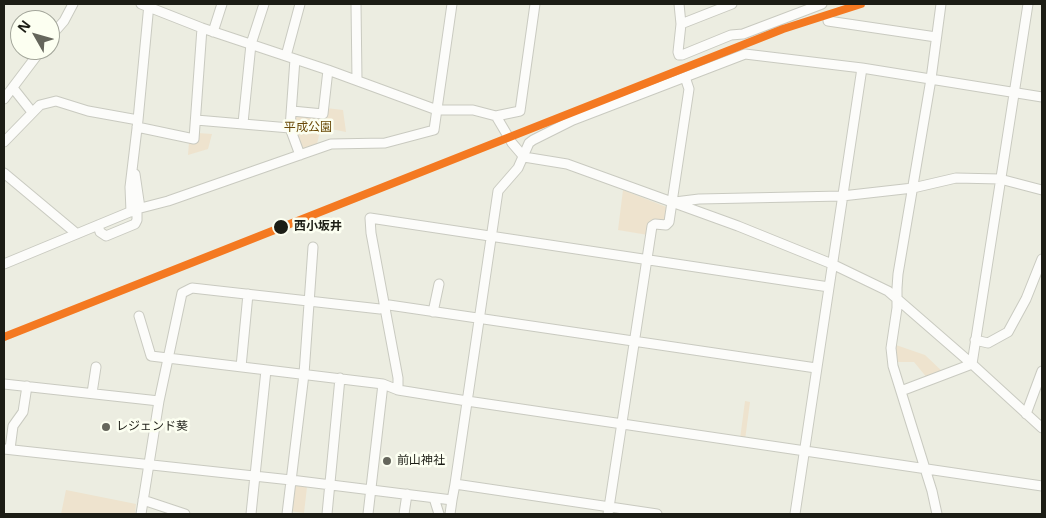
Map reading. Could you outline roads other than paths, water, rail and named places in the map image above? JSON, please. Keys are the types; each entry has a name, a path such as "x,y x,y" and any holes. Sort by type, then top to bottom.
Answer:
{"street":[{"path":"60,26 73,4"},
{"path":"213,32 222,4"},
{"path":"243,123 251,44 264,4"},
{"path":"300,4 291,58 292,111 290,128 300,155"},
{"path":"356,4 357,80"},
{"path":"4,264 136,210 168,201 330,144 384,143 434,130 452,4"},
{"path":"98,226 100,232 106,236 135,224 138,220 134,164 146,5 213,32 357,80 437,110 473,110 496,116 520,111 535,4"},
{"path":"679,4 681,24 679,55 732,35 744,34 822,4"},
{"path":"681,24 732,4"},
{"path":"938,514 893,366 891,348 898,274 931,80 941,4"},
{"path":"972,364 1028,4"},
{"path":"828,20 936,37"},
{"path":"4,142 40,105 56,101 194,139 202,28"},
{"path":"450,514 498,191 518,168 529,143 533,140 573,120 745,54 862,68 1042,98"},
{"path":"4,99 33,60"},
{"path":"795,514 862,68"},
{"path":"292,111 323,114 328,70"},
{"path":"609,511 652,224 668,224 672,202 689,89 685,77"},
{"path":"12,88 32,112"},
{"path":"496,116 512,143 524,157 567,164 672,202 832,264 888,291 1042,428"},
{"path":"196,120 290,128"},
{"path":"4,173 77,234"},
{"path":"672,202 709,198 842,196 913,188 956,178 1000,179 1042,190"},
{"path":"398,390 398,378 371,233 370,218 829,287"},
{"path":"287,514 304,374 313,247"},
{"path":"975,340 988,343 1008,332 1026,299 1042,260"},
{"path":"433,312 439,284"},
{"path":"141,514 159,401 182,294 192,288 380,309 389,305 816,368"},
{"path":"241,367 248,294"},
{"path":"139,316 151,356 383,384 398,390 467,401 1042,486"},
{"path":"901,391 972,364"},
{"path":"92,392 96,367"},
{"path":"251,514 266,370"},
{"path":"1026,414 1042,371"},
{"path":"327,514 340,378"},
{"path":"4,384 92,392 159,401"},
{"path":"368,514 383,384"},
{"path":"27,386 24,412 13,426 7,449 291,480 452,500"},
{"path":"455,484 609,511 657,514"},
{"path":"404,514 407,494"},
{"path":"434,498 439,514"},
{"path":"143,500 185,514"}],"place":[{"name":"西小坂井","path":"281,227"},
{"name":"レジェンド葵","path":"106,427"},
{"name":"前山神社","path":"387,461"}],"park label":[{"name":"平成公園","path":"308,128"}]}
